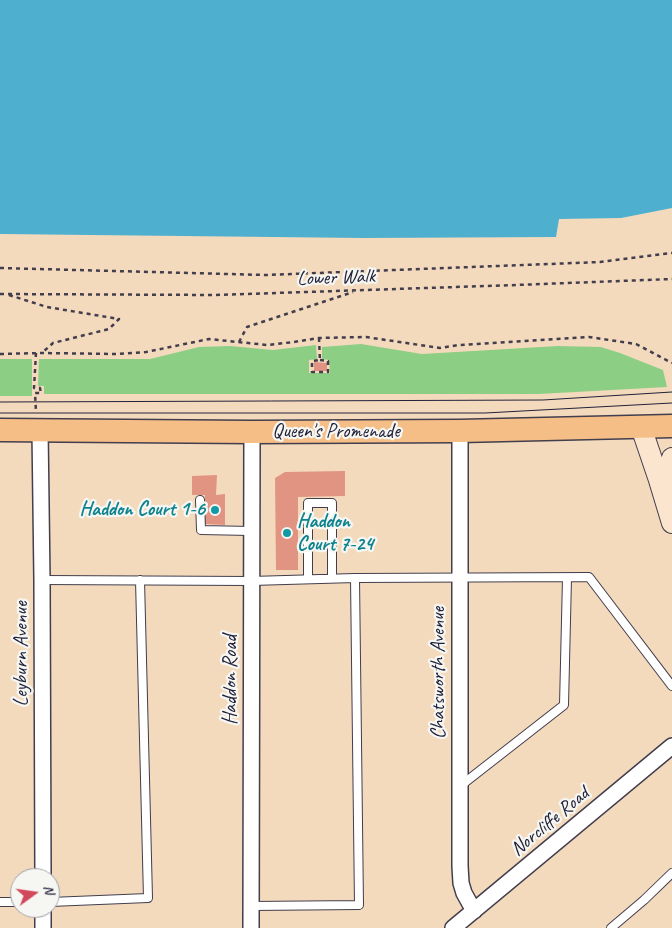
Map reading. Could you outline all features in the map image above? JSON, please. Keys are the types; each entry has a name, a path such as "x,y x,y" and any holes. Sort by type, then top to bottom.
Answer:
{"main road":[{"name":"Queen's Promenade","path":"0,430 460,431 672,426"}],"street":[{"path":"641,427 672,523"},
{"name":"Leyburn Avenue","path":"40,430 43,868"},
{"name":"Chatsworth Avenue","path":"460,431 459,787 461,883 474,911"},
{"name":"Haddon Road","path":"251,928 252,432"},
{"path":"666,501 666,479 672,458"},
{"name":"Norcliffe Road","path":"455,927 672,746"}],"lane":[{"path":"200,500 201,530 252,531"},
{"path":"308,579 308,503 332,503 332,578"},
{"path":"42,580 251,581 332,578 589,577 672,686"},
{"path":"250,906 359,905 355,578"},
{"path":"459,787 564,704 567,578"},
{"path":"60,902 148,898 140,580"},
{"path":"611,928 672,873"}],"path":[{"path":"0,268 266,275 600,262 672,254"},
{"name":"Lower Walk","path":"0,294 216,295 672,279"},
{"path":"239,342 247,327 357,291"},
{"path":"6,294 47,307 119,319 109,329 53,343 42,353"},
{"path":"0,354 117,354 146,352 209,339 267,344 319,338 366,337 440,348 459,345 590,337 636,344 672,363"},
{"path":"319,338 320,362"},
{"path":"35,393 41,393 40,388 34,388 36,353"},
{"path":"312,361 320,362 328,361 328,372 312,372 312,361"}],"green space":[{"path":"361,344 422,354 558,346 601,347 663,370 667,387 539,394 44,394 44,386 38,386 39,359 150,359 199,347 230,346 273,350 316,345 317,359 309,360 309,373 330,373 329,360 322,359 322,347"},
{"path":"0,359 32,359 32,396 0,396"}],"water":[{"path":"0,0 672,0 672,208 621,218 559,219 556,237 363,238 0,234"}],"building":[{"path":"314,362 327,363 327,371 314,371"},
{"name":"Haddon Court 7-24","path":"345,471 345,496 298,497 298,570 276,570 275,478 285,472"},
{"name":"Haddon Court 1-6","path":"217,475 216,495 225,494 225,525 205,524 205,495 192,495 192,476"}],"tram line":[{"path":"0,402 543,400 672,392"},
{"path":"0,413 485,413 672,403"}],"place":[{"name":"Haddon Court 1-6","path":"215,510"},
{"name":"Haddon Court 7-24","path":"287,533"}]}
